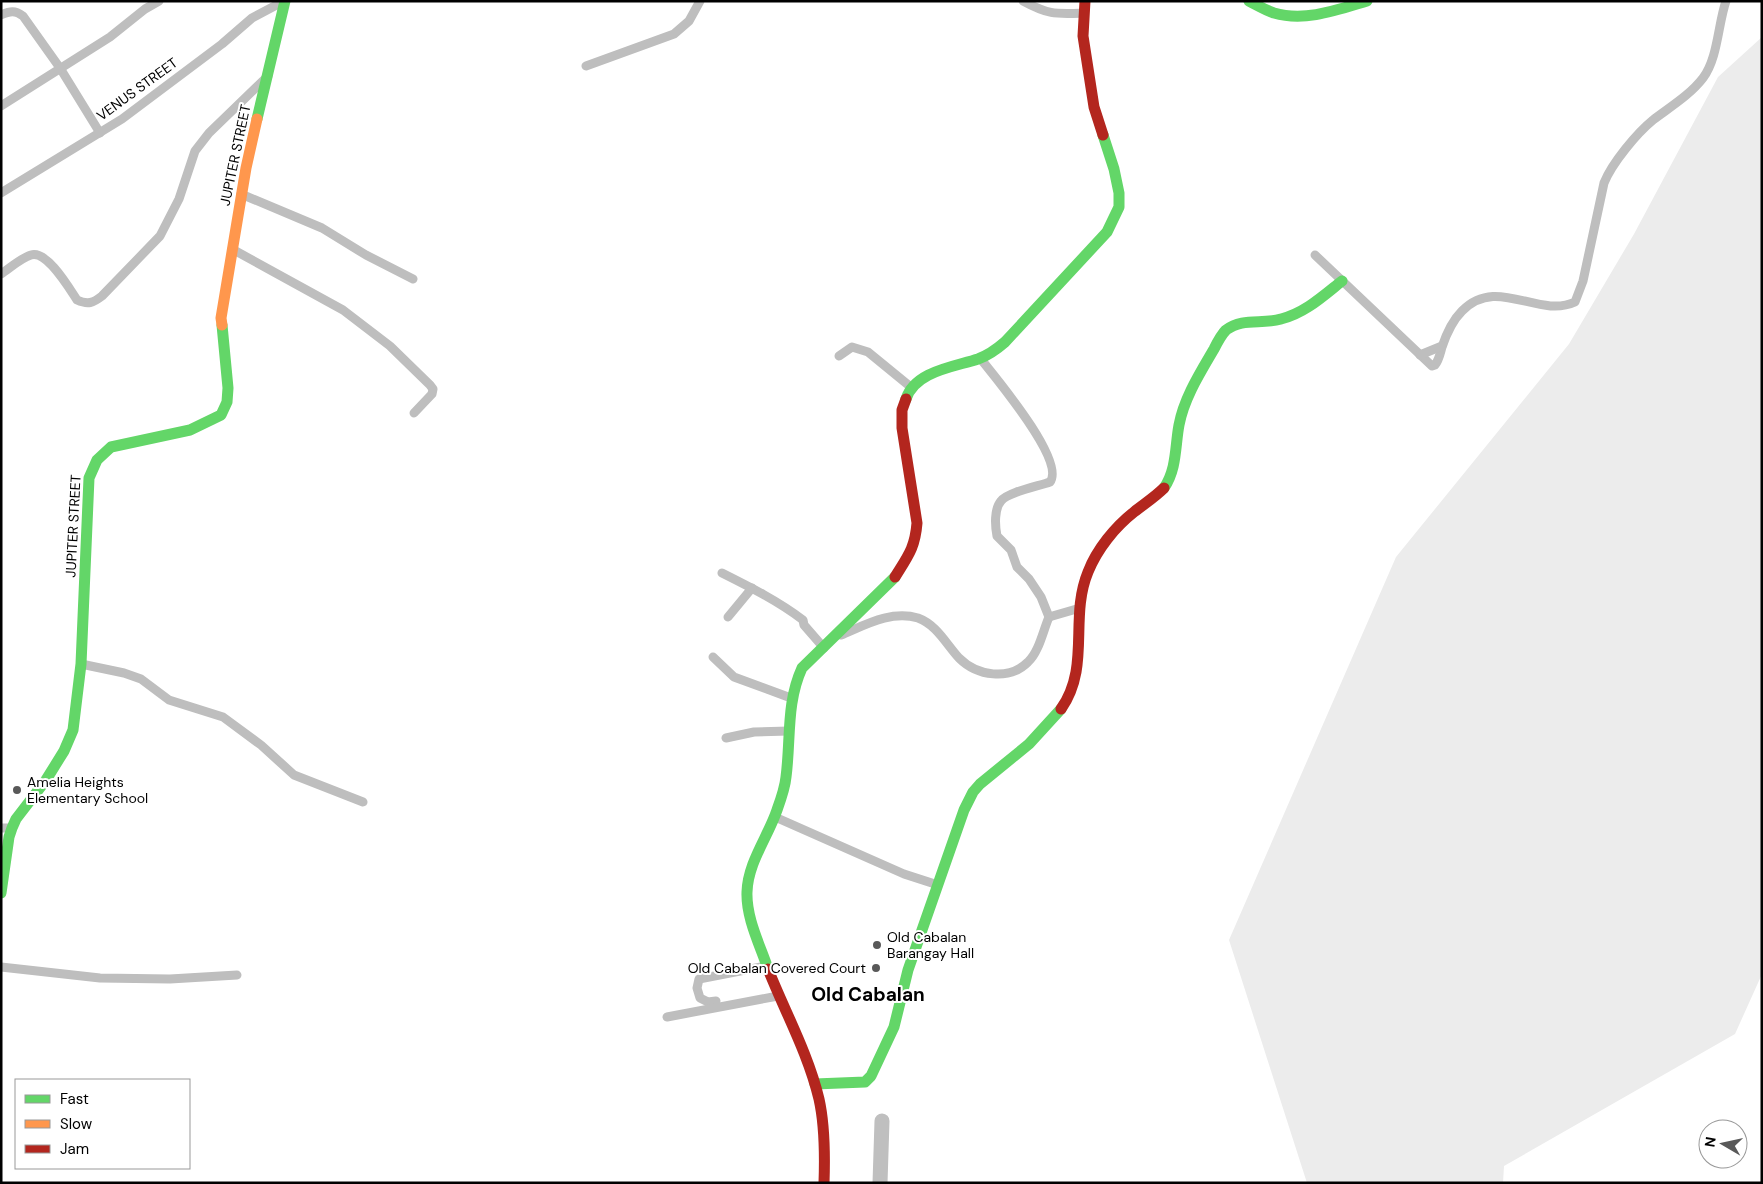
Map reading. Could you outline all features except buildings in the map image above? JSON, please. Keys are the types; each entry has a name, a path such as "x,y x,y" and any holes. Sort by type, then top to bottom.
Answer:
{"main road":[{"name":"JUPITER STREET","path":"1,893 9,837 7,828 46,780 64,751 73,730 81,664 89,478 92,466 100,454 111,447 190,430 221,415 227,402 228,388 222,318 241,194 285,1"},
{"path":"1249,1 1276,13 1295,16 1312,16 1367,1"},
{"path":"824,1183 824,1127 815,1084 766,966 748,908 747,892 751,873 775,817 786,780 791,698 802,668 892,581 912,551 917,523 902,417 904,402 912,388 932,373 980,358 994,351 1005,342 1107,232 1118,207 1119,193 1114,169 1094,107 1083,36 1084,7"},
{"path":"815,1084 865,1082 871,1076 894,1027 908,970 964,810 975,788 987,777 1003,767 1052,722 1067,701 1076,682 1079,657 1080,608 1084,583 1101,546 1130,516 1165,486 1172,471 1180,417 1188,397 1224,332 1234,325 1243,322 1279,320 1300,313 1342,281"}],"street":[{"path":"1,106 110,37 159,1"},
{"name":"VENUS STREET","path":"1,194 122,119 222,44 252,18 285,1"},
{"path":"586,66 674,34 689,21 700,1"},
{"path":"1023,1 1052,14 1084,7"},
{"path":"1315,255 1420,355 1430,364 1435,365 1452,324 1461,311 1471,303 1487,297 1504,296 1556,307 1567,306 1575,302 1583,280 1604,183 1608,173 1628,146 1651,122 1696,86 1705,76 1719,38 1726,1"},
{"path":"1,15 17,12 23,16 60,68 100,133"},
{"path":"1,274 30,255 38,254 47,260 77,300 84,303 93,303 160,236 179,199 196,151 209,132 268,76"},
{"path":"241,194 322,228 366,255 413,279"},
{"path":"232,249 343,310 390,346 433,389 432,394 414,414"},
{"path":"1420,355 1442,346"},
{"path":"839,356 852,347 868,352 912,388"},
{"path":"836,636 882,618 898,616 918,618 928,623 937,631 960,659 979,670 993,675 1003,675 1018,669 1029,662 1036,650 1049,617 1041,597 1029,579 1017,567 1011,550 997,536 995,526 997,507 1001,500 1050,482 1053,474 1048,456 1037,434 980,358"},
{"path":"722,573 772,598 803,620 804,625 824,648"},
{"path":"728,617 752,588"},
{"path":"1049,617 1080,608"},
{"path":"713,658 734,677 791,698"},
{"path":"81,664 124,673 141,679 169,700 222,717 261,745 294,775 363,802"},
{"path":"726,738 754,732 788,731"},
{"path":"775,817 904,874 938,885"},
{"path":"716,1001 708,1002 700,998 696,988 699,979 766,966"},
{"path":"1,967 100,978 170,980 237,976"},
{"path":"667,1018 778,996"}],"shaded area":[{"path":"1762,37 1762,974 1735,1034 1504,1166 1503,1183 1307,1183 1229,940 1396,557 1569,344 1634,234 1718,77"}],"waterway":[{"path":"880,1183 882,1121"}],"traffic: fast":[{"path":"257,119 285,1"},
{"path":"1249,1 1274,13 1297,16 1321,14 1367,1"},
{"path":"906,399 911,390 926,376 982,357 1002,345 1107,232 1119,207 1119,193 1114,169 1103,135"},
{"path":"1164,488 1173,465 1181,415 1198,376 1224,332 1232,326 1246,322 1274,321 1298,313 1342,281"},
{"path":"1,893 12,828 16,819 46,780 64,751 73,730 81,664 89,478 97,460 111,447 190,430 221,415 227,402 228,388 222,325"},
{"path":"768,969 751,921 747,902 748,881 784,789 791,708 797,681 802,668 895,577"},
{"path":"815,1084 865,1082 871,1076 894,1027 908,970 964,810 973,792 980,784 1029,744 1061,709"}],"traffic: slow":[{"path":"222,325 221,318 246,168 257,119"}],"traffic: jam":[{"path":"1085,1 1083,36 1094,107 1103,135"},
{"path":"895,577 913,546 917,523 902,428 902,410 906,399"},
{"path":"1061,709 1070,693 1075,676 1078,659 1080,607 1083,589 1092,563 1107,539 1120,524 1164,488"},
{"path":"768,969 803,1049 819,1099 824,1141 824,1183"}],"place":[{"name":"Amelia Heights Elementary School","path":"17,790"},
{"name":"Old Cabalan Barangay Hall","path":"877,945"},
{"name":"Old Cabalan Covered Court","path":"876,968"}],"district":[{"name":"Old Cabalan","path":"868,994"}]}
